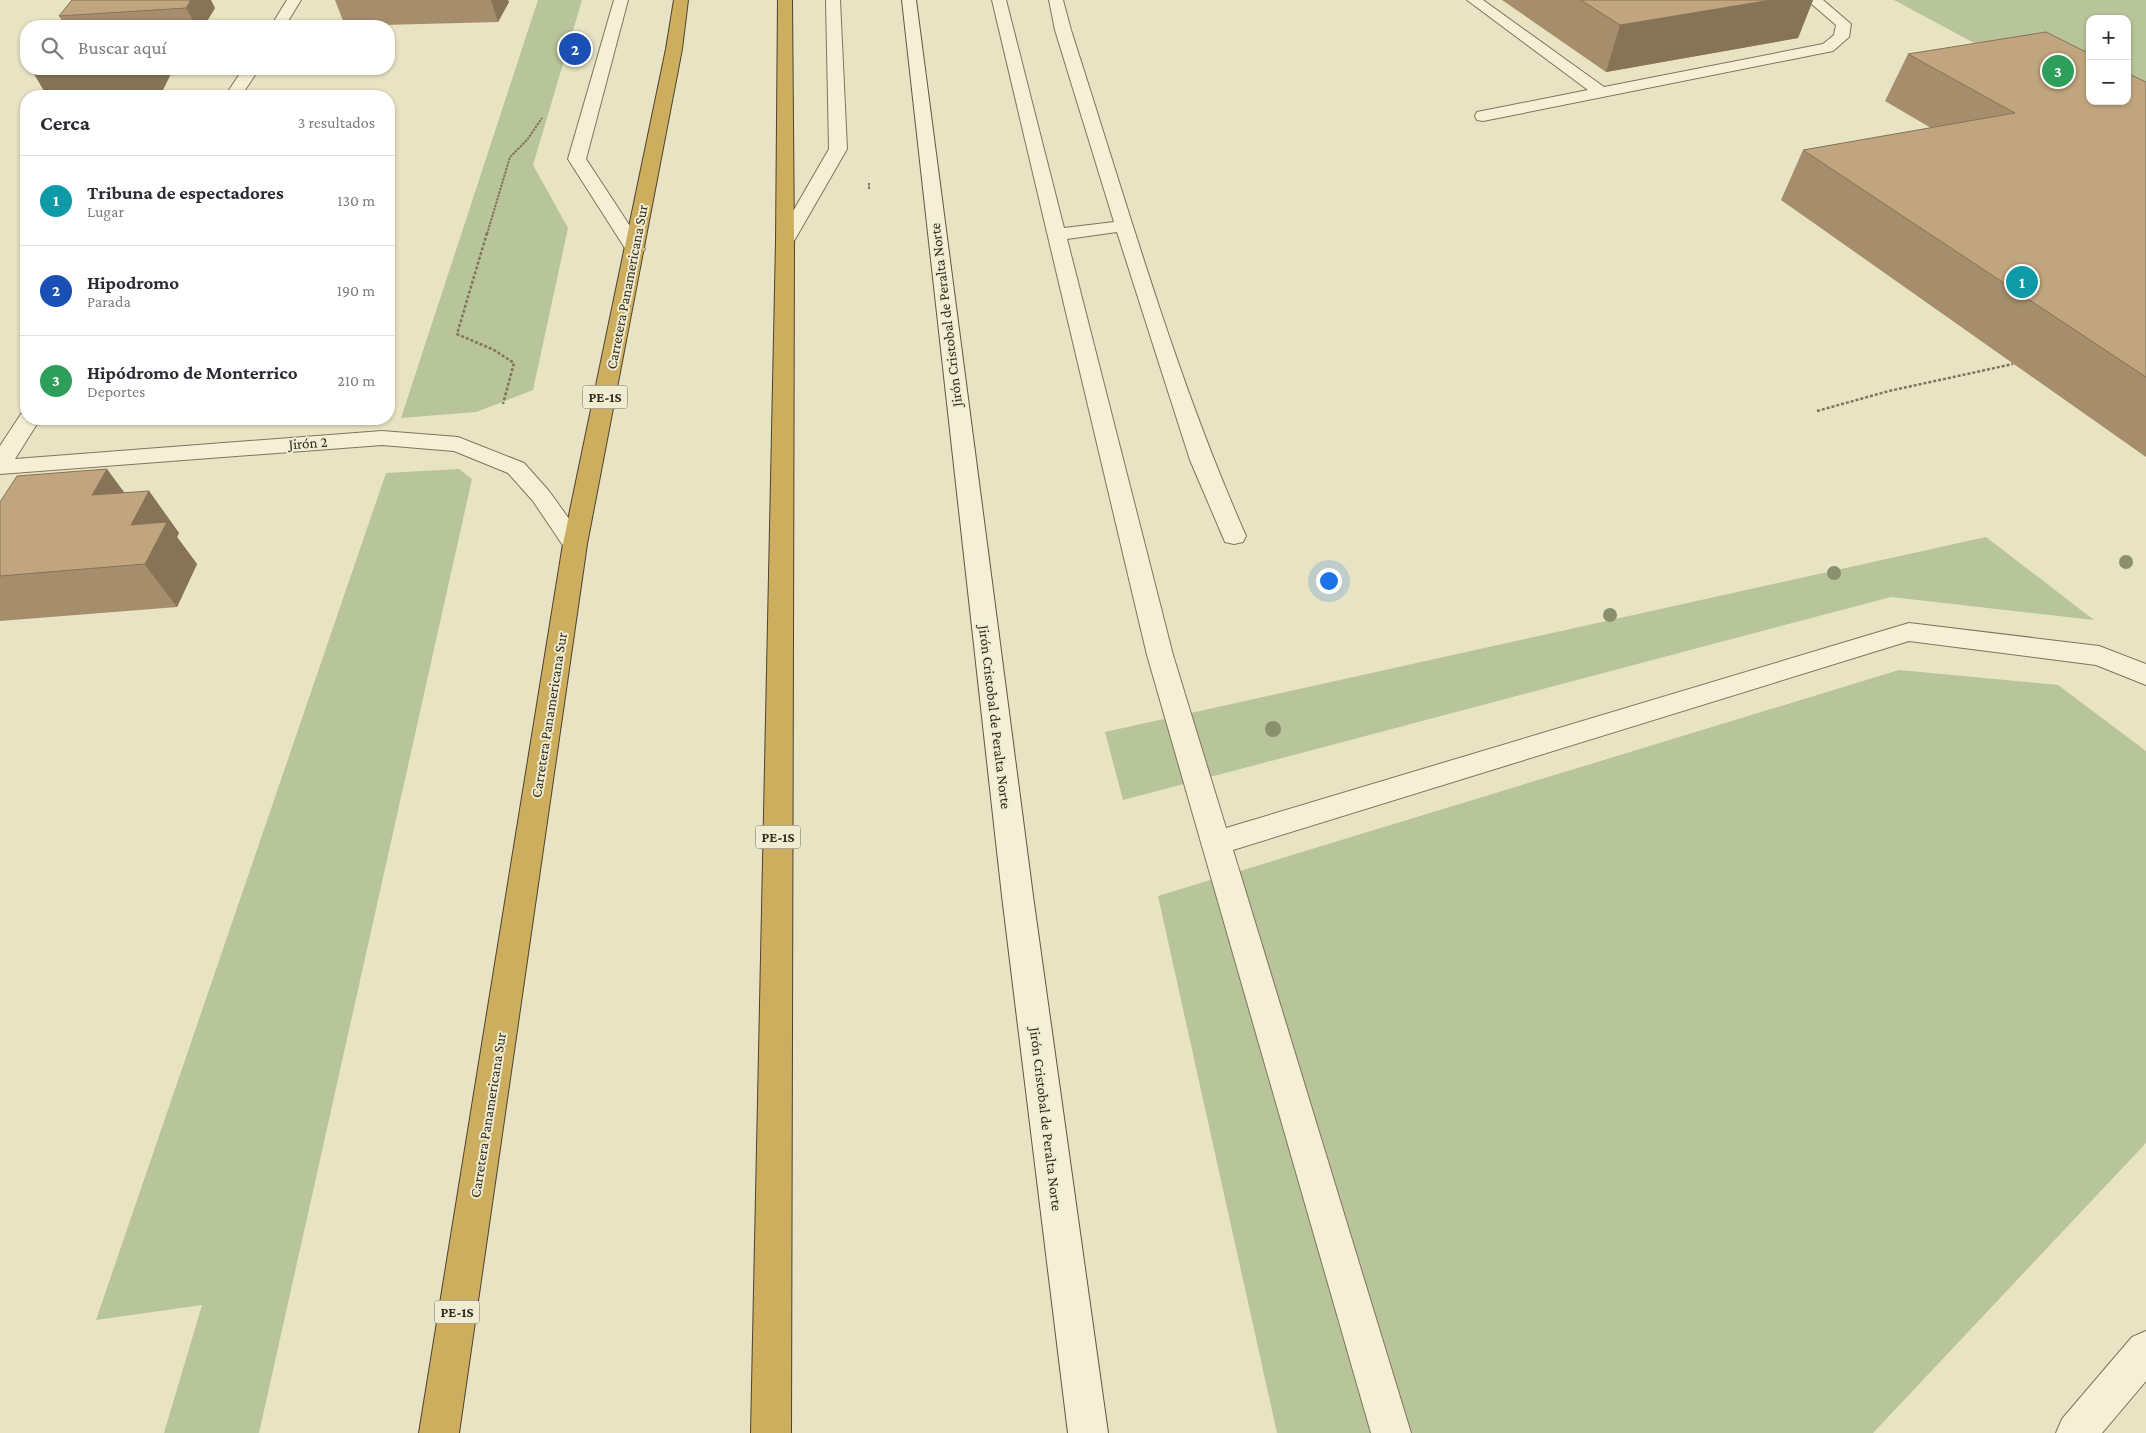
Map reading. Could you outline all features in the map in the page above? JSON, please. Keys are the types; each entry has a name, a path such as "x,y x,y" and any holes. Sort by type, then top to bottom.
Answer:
{"highway":[{"name":"Carretera Panamericana Sur","path":"439,1433 575,544 674,49 681,0"},
{"name":"PE-1S","path":"770,1433 785,241 785,0"}],"street":[{"path":"282,20 294,0"},
{"path":"621,0 577,159 635,249"},
{"path":"785,241 838,148 833,0"},
{"name":"Jirón Cristobal de Peralta Norte","path":"909,0 989,678 1019,900 1042,1099 1088,1433"},
{"path":"999,0 1160,655 1391,1433"},
{"path":"1056,0 1063,30 1124,226 1201,460 1234,536"},
{"path":"1474,0 1602,93"},
{"path":"1483,116 1828,48 1841,37 1844,24 1814,0"},
{"path":"237,90 247,75"},
{"path":"1058,234 1124,226"},
{"path":"0,466 25,425"},
{"name":"Jirón 2","path":"0,466 382,438 404,438 458,444 516,468 541,496 575,544"},
{"path":"1216,843 1909,632 2099,656 2146,675"},
{"path":"2076,1433 2146,1351"}],"path":[{"path":"503,404 514,363 494,350 457,334 510,157 527,140 546,110"},
{"path":"1817,411 1890,391 2014,364"}],"green space":[{"path":"538,0 582,0 533,165 568,228 533,390 476,412 401,418"},
{"path":"1894,0 2146,0 2146,135 2090,105 2131,105 2131,15 2086,15 2086,103"},
{"path":"459,469 472,479 259,1433 164,1433 202,1305 96,1320 386,473"},
{"path":"1986,537 2094,620 1891,597 1123,800 1105,732"},
{"path":"1899,670 2058,685 2146,751 2146,1143 1873,1433 1277,1433 1158,896"}],"building":[{"path":"72,0 191,0 186,8 59,16"},
{"path":"1581,0 1771,0 1620,25"},
{"path":"2046,32 2086,52 2086,105 2131,105 2131,75 2146,82 2146,377 1803,150 2015,113 1908,54"},
{"path":"107,469 92,495 149,491 131,525 167,522 145,564 0,576 0,502 17,476"}],"place":[{"name":"Hipodromo","path":"575,49"},
{"name":"Hipódromo de Monterrico","path":"2058,71"},
{"name":"Tribuna de espectadores","path":"2022,282"}]}
